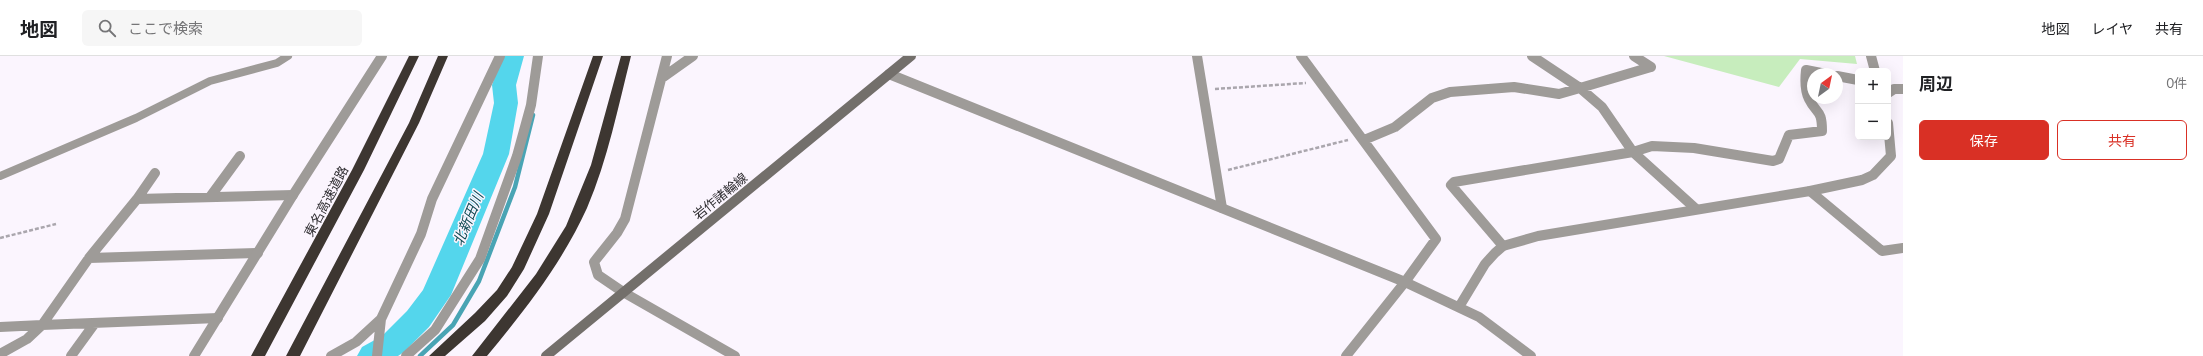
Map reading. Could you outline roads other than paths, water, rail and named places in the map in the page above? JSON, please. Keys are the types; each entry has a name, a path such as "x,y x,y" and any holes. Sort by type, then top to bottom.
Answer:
{"highway":[{"name":"東名高速道路","path":"258,356 344,198 388,112 414,56"},
{"path":"293,356 414,123 443,56"},
{"path":"436,356 480,317 502,293 518,269 543,214 598,56"},
{"path":"479,356 538,282 573,226 591,177 626,56"}],"main road":[{"name":"岩作諸輪線","path":"546,356 911,56"}],"street":[{"path":"194,356 293,195 382,56"},
{"path":"377,356 381,319 422,234 432,199 500,56"},
{"path":"406,356 435,330 480,259 519,148 531,105 535,68 538,56"},
{"path":"667,56 625,219 618,233 594,262 598,275 623,292 735,356"},
{"path":"662,78 693,56"},
{"path":"1197,56 1222,208"},
{"path":"1301,56 1436,239 1405,282 1346,356"},
{"path":"1532,56 1580,88 1602,107 1633,152 1696,210"},
{"path":"1362,139 1395,127 1432,98 1450,92 1482,88 1514,87 1559,94 1652,67 1634,56"},
{"path":"1871,56 1874,68"},
{"path":"1807,70 1805,79 1807,89"},
{"path":"889,74 1405,282 1479,317 1531,356"},
{"path":"1843,77 1855,79"},
{"path":"1503,246 1451,185 1454,182 1633,152 1652,146 1694,148 1774,161 1779,159 1789,136 1822,130 1822,116 1813,104"},
{"path":"1459,307 1485,264 1503,246 1538,236 1810,191 1862,180 1873,175 1891,156 1890,140"},
{"path":"210,197 240,156"},
{"path":"0,354 27,339 42,324 89,258 137,199 155,173"},
{"path":"1810,191 1882,251 1903,248"},
{"path":"137,199 293,195"},
{"path":"89,258 258,253"},
{"path":"0,326 218,318"},
{"path":"331,356 356,342 381,319"},
{"path":"71,356 95,323"}],"lane":[{"path":"0,176 136,118 210,81 277,63 288,56"}],"waterway":[{"name":"北新田川","path":"373,356 393,344 418,319 436,295 496,154 506,103 504,85 513,56"},
{"path":"420,356 453,325 479,281 515,187 533,115"}]}
